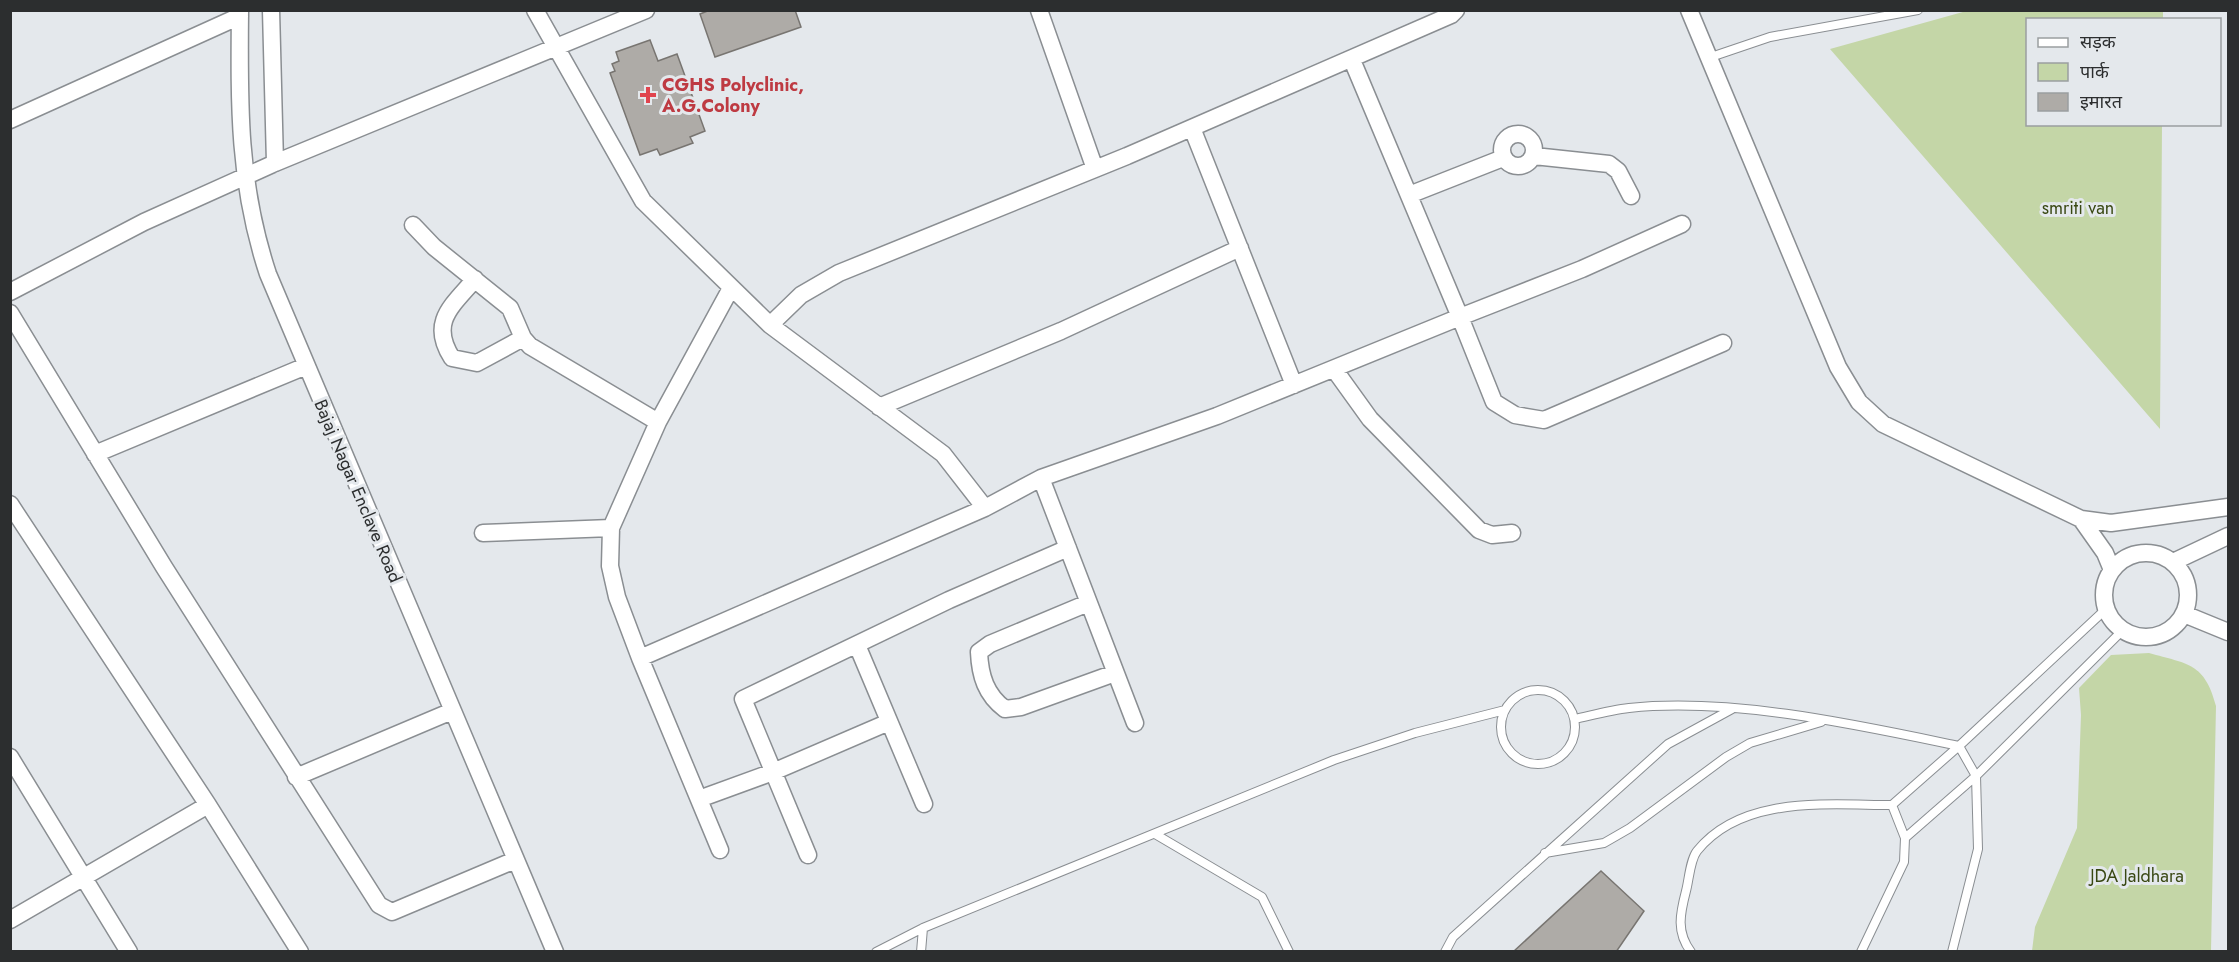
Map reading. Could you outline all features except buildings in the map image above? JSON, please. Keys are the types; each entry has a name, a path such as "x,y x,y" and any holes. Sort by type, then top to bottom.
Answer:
{"street":[{"path":"271,10 275,163"},
{"path":"535,10 643,201 770,325 943,454 985,508"},
{"path":"10,292 144,222 275,163 646,10"},
{"path":"1039,10 1095,169"},
{"path":"770,325 801,295 840,273 1095,169 1352,60 1451,15 1456,10"},
{"path":"1689,10 1834,356 1859,402 1883,424 2081,519 2111,523 2229,507"},
{"path":"10,120 240,13"},
{"name":"Bajaj Nagar Enclave Road","path":"240,13 239,86 245,177 253,228 268,274 555,951"},
{"path":"1352,60 1494,402 1515,415 1544,420 1723,343"},
{"path":"1192,128 1294,385"},
{"path":"1534,156 1534,147 1530,139 1522,134 1513,135 1502,144 1503,158 1508,164 1522,166 1534,156 1609,164 1618,171 1631,196"},
{"path":"1409,195 1503,158"},
{"path":"640,658 985,508 1041,478 1217,416 1582,269 1682,224"},
{"path":"413,225 434,247 510,308 523,338 530,346 658,422"},
{"path":"879,407 1061,331 1240,248"},
{"path":"475,279 446,314 441,332 443,344 452,358 477,363 523,338"},
{"path":"720,850 640,658 617,597 610,566 611,528 658,422 731,288"},
{"path":"10,313 95,454 371,896 385,910 392,912 515,860"},
{"path":"95,454 306,366"},
{"path":"1334,369 1370,419 1479,530 1492,535 1512,533"},
{"path":"1041,478 1135,723"},
{"path":"10,504 208,805 300,951"},
{"path":"2081,519 2106,553 2112,570"},
{"path":"483,533 611,528"},
{"path":"2173,562 2229,536"},
{"path":"808,855 743,699 949,600 1068,548"},
{"path":"2148,553 2173,562 2182,573 2187,586 2188,600 2184,614 2164,633 2150,637 2136,636 2123,630 2112,620 2106,609 2105,589 2112,570 2122,560 2148,553"},
{"path":"1088,603 990,644 979,652 985,686 994,700 1005,709 1021,707 1115,673"},
{"path":"2184,614 2229,632"},
{"path":"857,645 924,804"},
{"path":"296,777 452,711"},
{"path":"699,799 773,772 889,722"},
{"path":"10,757 129,951"},
{"path":"10,920 208,805"}],"lane":[{"path":"1708,58 1770,37 1917,10"},
{"path":"1691,951 1681,938 1681,908 1696,853 1729,822 1794,805 1892,805 2106,609"},
{"path":"1905,838 1976,776 2123,630"},
{"path":"1550,691 1561,697 1570,707 1575,719 1576,730 1567,752 1552,762 1534,765 1522,762 1505,745 1501,722 1505,710 1513,700 1524,693 1550,691"},
{"path":"1575,719 1628,708 1696,705 1824,721 1959,746 1976,776 1978,849 1952,951"},
{"path":"1445,951 1453,937 1668,744 1732,708"},
{"path":"876,951 923,928 1334,760 1415,732 1505,710"},
{"path":"1545,853 1604,843 1630,828 1726,757 1742,748 1824,721"},
{"path":"1861,951 1904,862 1905,838 1892,805"},
{"path":"1155,834 1262,897 1289,951"},
{"path":"921,951 923,928"}],"green space":[{"name":"smriti van","path":"1970,10 2163,11 2163,18 2026,18 2026,126 2162,126 2160,429 1830,49"},
{"name":"JDA Jaldhara","path":"2149,653 2193,667 2206,681 2216,706 2211,951 2032,951 2035,927 2077,828 2081,715 2079,688 2111,655"}],"place":[{"name":"CGHS Polyclinic, A.G.Colony","path":"648,95"}]}
